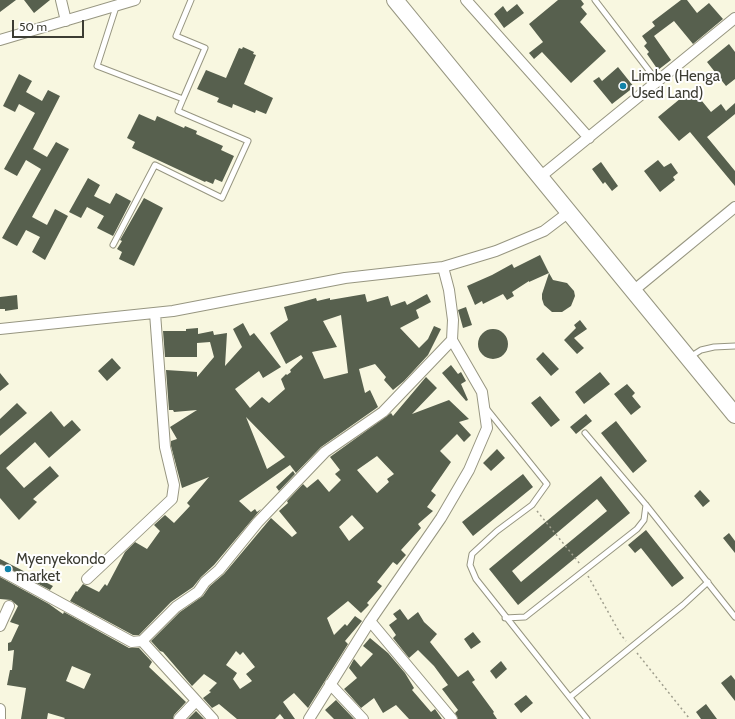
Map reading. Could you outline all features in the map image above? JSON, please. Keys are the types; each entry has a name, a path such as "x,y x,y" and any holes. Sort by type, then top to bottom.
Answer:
{"highway":[{"path":"395,0 633,291 690,357 735,415"}],"street":[{"path":"61,0 66,21"},
{"path":"0,40 116,7 135,0"},
{"path":"466,0 589,138"},
{"path":"540,177 735,18"},
{"path":"633,291 735,207"},
{"path":"0,329 156,313 345,278 443,267 496,251 544,231 569,212"},
{"path":"309,719 370,621 441,518 469,470 487,428 485,406 478,383 452,340 453,320 449,290 443,267"},
{"path":"88,579 172,500 174,485 165,447 156,313"},
{"path":"0,570 132,642 142,641 176,607 198,592 205,582 223,566 258,522 325,452 383,412 452,340"},
{"path":"0,626 9,606"},
{"path":"370,621 452,719"},
{"path":"142,641 213,719"},
{"path":"330,684 363,719"},
{"path":"179,719 196,701"},
{"path":"0,709 0,719"}],"lane":[{"path":"113,245 155,165 222,198 248,141 178,111 204,48 176,36 191,0"},
{"path":"595,0 657,81"},
{"path":"116,7 97,66 183,99"},
{"path":"690,357 701,350 714,346 735,346"},
{"path":"485,406 547,484 532,505 497,531 472,554 470,565 476,579 587,719"},
{"path":"585,433 646,504 735,617"},
{"path":"506,618 525,617 637,529 644,520 646,504"},
{"path":"570,697 683,605 708,582"}],"path":[{"path":"631,646 660,679 689,718"}],"building":[{"path":"0,0 16,0 0,12"},
{"path":"24,0 50,0 34,13"},
{"path":"558,0 581,0 584,4 581,7 587,14 580,22 606,51 571,83 542,52 534,59 529,53 543,42 529,24"},
{"path":"681,0 687,0 697,13 709,3 723,19 693,44 674,21 654,36 671,60 658,70 647,54 649,52 644,46 647,43 642,36 655,26 652,22"},
{"path":"517,4 524,13 504,28 494,14 503,6 507,12"},
{"path":"729,44 735,52 735,79 726,86 707,62"},
{"path":"243,47 254,52 253,54 256,55 244,84 273,98 266,114 256,110 255,113 233,104 232,108 217,102 219,98 197,89 206,70 226,78 239,48 242,49"},
{"path":"618,67 634,87 612,104 593,81 599,77 602,81"},
{"path":"19,74 32,81 26,92 42,101 48,90 60,96 33,149 47,157 56,142 69,149 32,217 47,225 55,209 68,216 45,260 32,252 40,237 26,230 17,246 2,238 41,169 26,160 17,176 4,169 35,113 19,104 15,112 3,106"},
{"path":"692,89 711,112 721,104 726,111 735,103 735,114 707,137 735,171 735,186 690,132 679,141 658,117"},
{"path":"139,114 155,121 157,116 184,128 185,126 197,131 196,134 223,146 221,150 234,156 222,182 215,179 213,184 206,181 205,182 132,148 135,142 127,138"},
{"path":"658,160 664,167 671,163 678,173 673,177 675,180 660,192 644,171"},
{"path":"601,162 618,186 612,191 605,182 603,184 592,169"},
{"path":"88,178 100,185 94,196 110,204 116,193 131,201 113,236 97,228 104,216 87,207 81,218 69,212"},
{"path":"144,198 163,208 134,266 119,259 122,252 117,249 122,241 120,240"},
{"path":"540,255 549,273 529,281 512,292 514,296 507,300 503,294 483,304 482,301 475,305 467,286 512,264 514,268"},
{"path":"549,273 553,280 567,283 574,291 575,296 571,306 562,312 552,312 544,305 542,299 542,294"},
{"path":"365,294 367,302 388,296 391,306 405,301 407,305 427,294 431,302 416,310 419,318 400,328 419,348 428,339 434,326 441,329 428,355 404,381 393,390 384,380 386,377 375,364 359,369 365,393 370,390 378,407 321,447 296,473 290,465 239,501 251,512 255,509 257,512 261,509 214,565 193,587 171,602 139,635 133,635 70,601 76,591 77,592 83,584 99,592 105,584 107,586 125,552 135,542 147,549 160,531 154,525 165,515 174,523 190,506 187,503 209,477 182,488 171,446 171,441 177,439 170,427 197,410 174,412 173,410 169,410 166,370 197,372 197,377 214,357 210,342 197,343 197,357 165,357 163,331 186,331 186,329 198,328 198,334 213,331 214,335 227,333 225,366 242,347 233,329 243,323 250,336 254,333 281,367 263,378 259,371 235,389 250,408 262,397 269,403 285,389 281,379 286,374 287,375 291,372 290,370 303,358 301,355 286,364 270,333 288,320 284,307 316,298 317,301 330,298 330,300","holes":["341,315 348,373 324,379 312,352 337,347 323,321","246,417 285,457 267,469"]},
{"path":"17,295 18,309 5,311 5,309 0,309 0,297"},
{"path":"466,307 472,325 463,328 458,310"},
{"path":"580,320 587,329 574,338 584,348 577,354 564,340 576,328 574,325"},
{"path":"493,329 504,333 508,344 504,355 493,359 482,355 478,344 482,333"},
{"path":"543,352 559,369 551,376 536,359"},
{"path":"112,358 121,368 107,381 98,371"},
{"path":"451,365 458,374 461,372 466,381 461,384 468,400 466,401 442,373"},
{"path":"600,372 610,384 584,404 575,392"},
{"path":"0,373 9,384 0,391"},
{"path":"426,377 437,388 412,414 449,400 469,419 459,422 471,435 464,442 457,434 440,451 451,462 431,491 436,495 427,507 433,511 418,524 421,528 401,550 406,555 397,565 393,562 377,582 382,586 367,603 369,605 361,613 348,601 327,618 334,635 345,624 347,626 355,616 362,621 345,641 348,644 308,708 294,693 283,702 295,719 284,719 280,714 275,719 237,719 219,704 212,708 203,698 211,692 209,691 217,683 204,674 192,686 163,652 160,651 151,641 180,612 203,596 210,586 224,574 271,518 292,537 297,533 279,511 288,503 287,501 303,484 307,488 318,479 329,492 341,480 335,474 340,470 330,457 391,413 393,416","holes":["377,456 394,474 387,479 389,482 377,493 357,470","352,515 364,528 349,541 339,527","236,651 240,655 243,652 255,667 246,674 252,681 240,689 233,679 237,673 226,665"]},
{"path":"627,384 635,393 632,396 641,407 631,415 614,394"},
{"path":"540,396 560,420 551,427 531,403"},
{"path":"17,403 27,413 0,436 0,419"},
{"path":"51,411 64,427 72,420 81,430 49,458 35,442 6,468 24,488 50,466 59,476 33,499 37,502 19,520 0,498 0,455"},
{"path":"586,414 592,421 576,434 570,427"},
{"path":"616,421 647,461 633,473 601,433"},
{"path":"497,449 505,458 491,471 483,463"},
{"path":"293,471 295,474 279,491 276,487"},
{"path":"523,474 533,487 473,536 462,522"},
{"path":"601,476 630,513 518,605 489,569","holes":["597,499 607,511 521,582 512,571"]},
{"path":"700,490 710,501 703,507 694,496"},
{"path":"646,530 684,578 672,587 641,548 635,553 628,545"},
{"path":"729,533 735,541 735,553 723,538"},
{"path":"0,559 53,586 50,590 0,564"},
{"path":"0,577 49,604 63,614 64,612 129,648 139,648 152,662 149,667 186,702 174,715 173,719 64,719 65,718 48,713 47,719 21,719 26,688 7,685 10,670 12,670 14,650 8,651 8,643 11,642 19,625 10,622 18,606 11,600 0,599","holes":["72,666 91,674 84,689 66,681"]},
{"path":"400,609 408,620 418,612 424,622 437,634 430,642 458,677 468,670 475,680 472,682 494,712 493,713 497,719 458,719 455,713 458,710 442,689 448,685 434,666 418,650 409,658 393,638 396,635 389,625 397,619 393,614"},
{"path":"473,632 481,642 471,649 464,639"},
{"path":"370,638 388,653 405,673 414,688 412,690 431,712 435,709 442,719 409,719 396,705 383,713 374,698 361,708 344,689 357,678 349,668 354,659 361,667 373,654 363,646"},
{"path":"501,661 507,669 496,679 490,671"},
{"path":"731,675 735,680 735,701 721,683"},
{"path":"526,695 533,703 521,713 514,704"},
{"path":"336,700 354,719 334,719 325,710"},
{"path":"706,704 717,719 701,719 696,712"},
{"path":"196,711 204,719 188,719"}],"place":[{"name":"Limbe (Henga Used Land)","path":"623,86"},
{"name":"Myenyekondo market","path":"8,569"}]}
